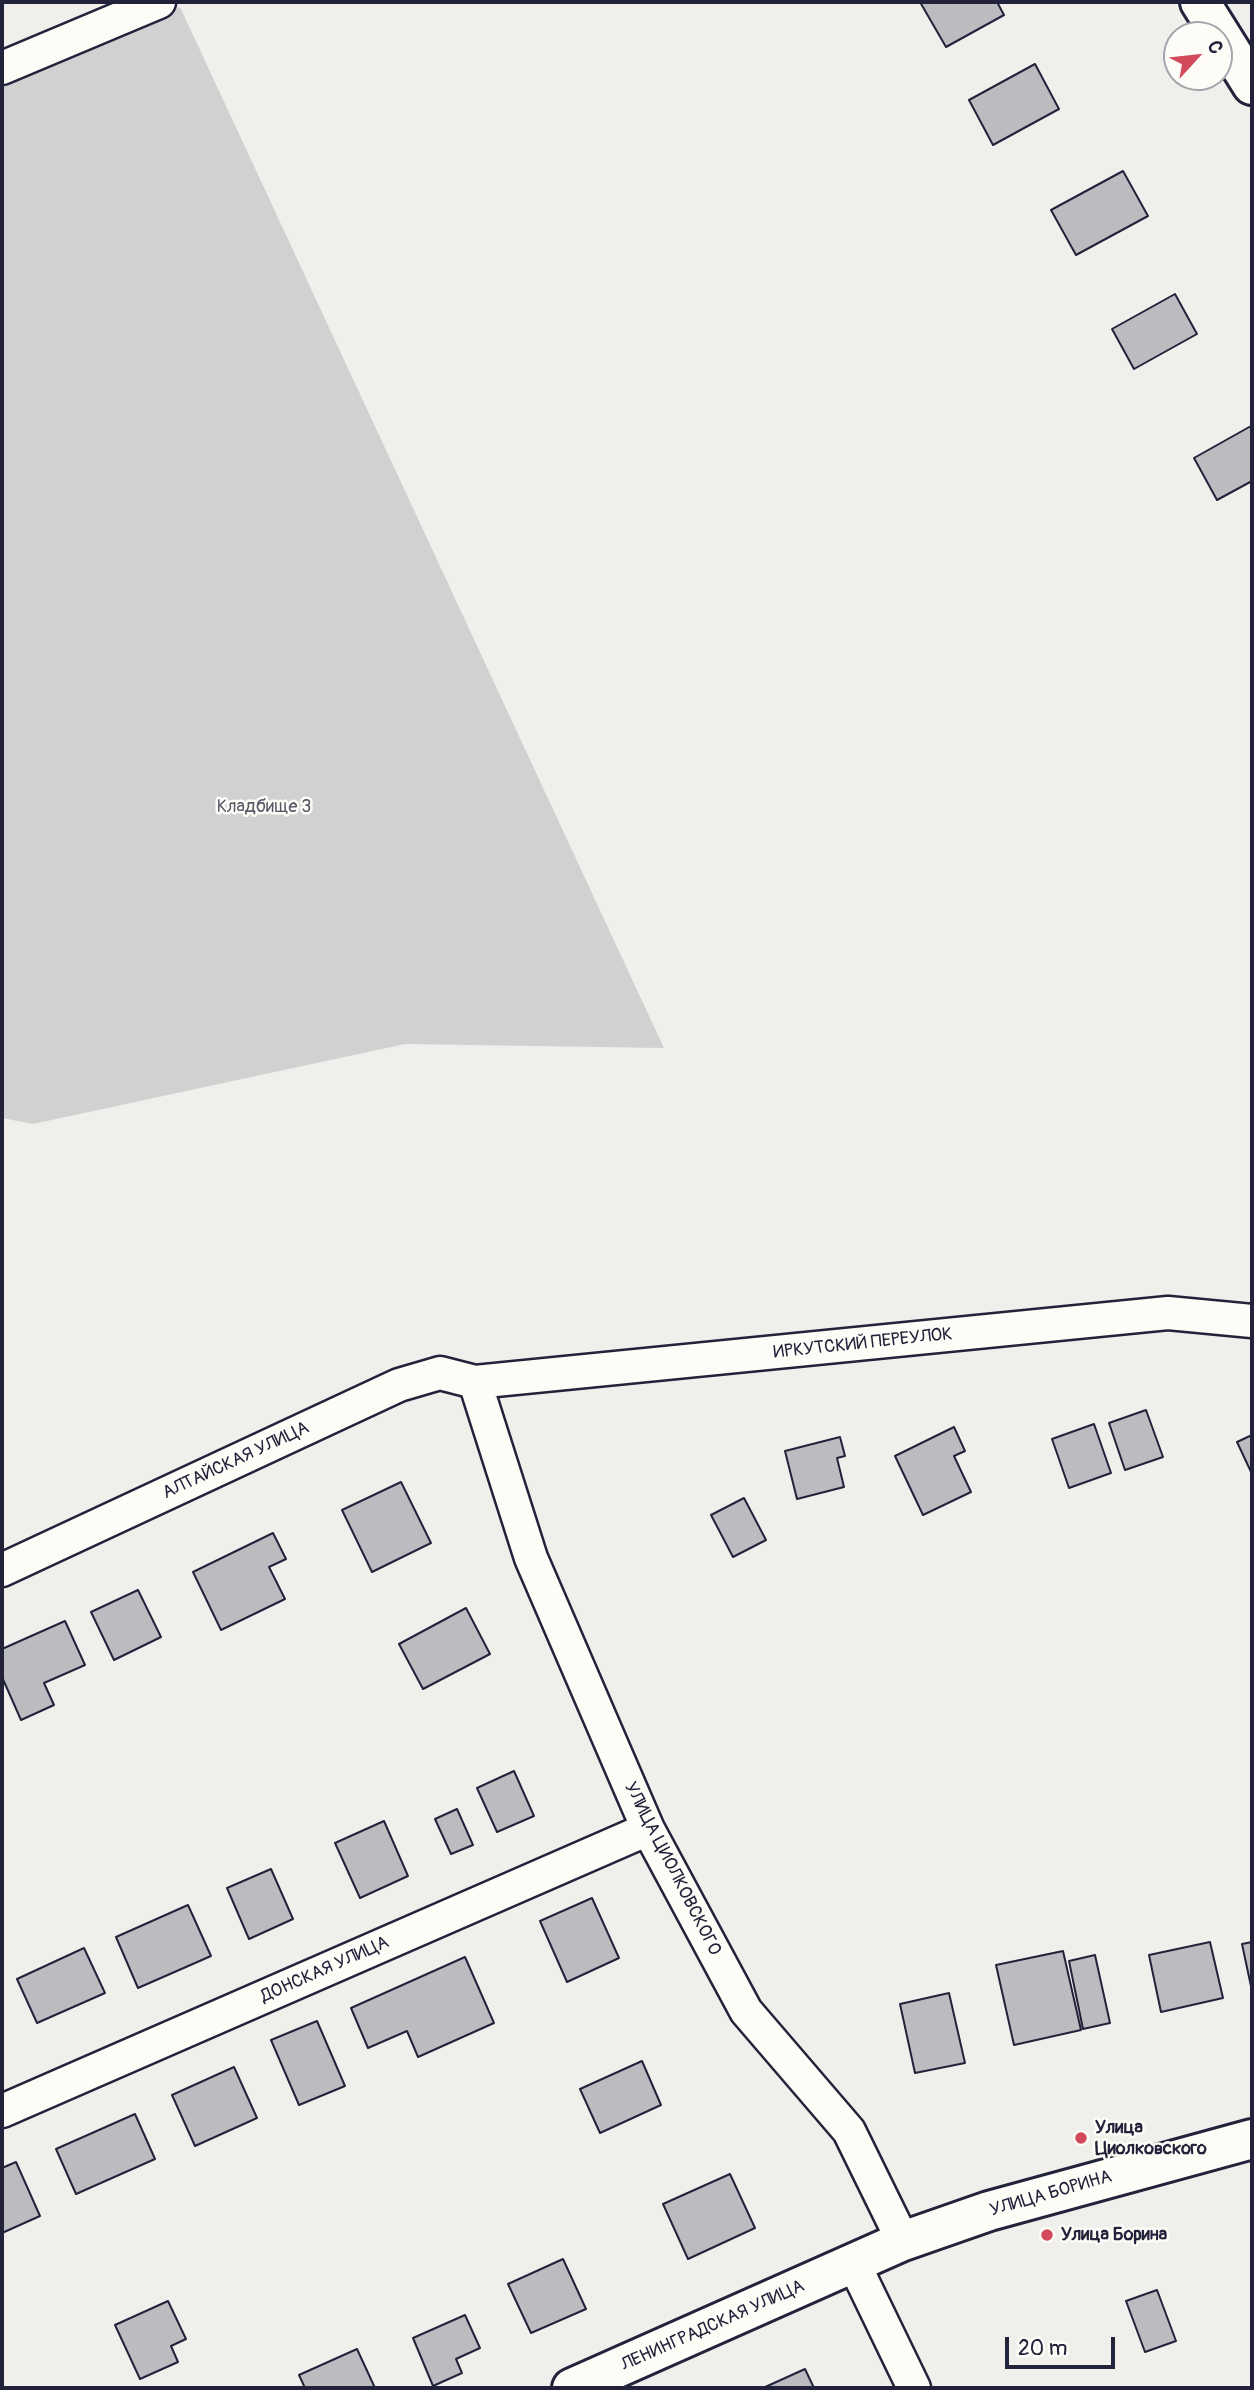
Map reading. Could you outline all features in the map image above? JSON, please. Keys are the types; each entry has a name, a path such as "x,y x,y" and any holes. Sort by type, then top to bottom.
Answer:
{"street":[{"path":"2,68 159,2"},
{"path":"1200,2 1252,85"},
{"name":"ИРКУТСКИЙ ПЕРЕУЛОК","path":"475,1382 1168,1313 1252,1321"},
{"name":"АЛТАЙСКАЯ УЛИЦА","path":"2,1570 399,1385 440,1373 475,1382"},
{"name":"УЛИЦА ЦИОЛКОВСКОГО","path":"475,1382 531,1558 648,1829 746,2011 849,2131 903,2241"},
{"name":"ДОНСКАЯ УЛИЦА","path":"2,2111 648,1829"},
{"name":"УЛИЦА БОРИНА","path":"854,2264 903,2241 989,2211 1252,2138"},
{"path":"854,2264 914,2388"},
{"name":"ЛЕНИНГРАДСКАЯ УЛИЦА","path":"572,2388 854,2264"}],"green space":[{"name":"Кладбище 3","path":"180,7 664,1048 405,1044 33,1124 2,1118 2,80"}],"building":[{"path":"920,2 997,2 1004,15 946,47"},
{"path":"1035,64 1059,109 993,145 969,100"},
{"path":"1123,171 1148,216 1076,255 1051,210"},
{"path":"1175,294 1197,334 1134,369 1112,329"},
{"path":"1251,426 1252,481 1217,500 1194,458"},
{"path":"1146,1410 1163,1457 1125,1470 1109,1423"},
{"path":"1094,1424 1111,1473 1069,1488 1052,1439"},
{"path":"954,1427 965,1451 954,1456 971,1492 923,1515 895,1456"},
{"path":"1252,1435 1252,1474 1237,1442"},
{"path":"840,1437 845,1456 837,1458 844,1487 797,1499 785,1451"},
{"path":"401,1482 431,1543 372,1572 342,1510"},
{"path":"744,1498 766,1540 733,1557 711,1515"},
{"path":"273,1533 286,1559 269,1567 285,1599 221,1630 193,1572"},
{"path":"138,1590 161,1637 114,1660 91,1612"},
{"path":"466,1608 490,1654 423,1689 399,1644"},
{"path":"65,1621 85,1665 44,1683 54,1705 21,1720 2,1677 2,1649"},
{"path":"514,1771 534,1816 497,1832 477,1788"},
{"path":"457,1809 473,1845 451,1854 435,1819"},
{"path":"384,1821 408,1876 360,1898 335,1843"},
{"path":"271,1869 293,1919 249,1939 227,1888"},
{"path":"592,1898 619,1958 567,1982 540,1921"},
{"path":"188,1905 211,1956 138,1988 116,1937"},
{"path":"1210,1942 1223,1998 1161,2012 1149,1955"},
{"path":"1252,1942 1252,1991 1242,1944"},
{"path":"84,1948 105,1993 37,2023 17,1979"},
{"path":"1063,1951 1081,2030 1014,2045 996,1965"},
{"path":"1095,1955 1110,2023 1083,2029 1069,1961"},
{"path":"465,1957 494,2023 418,2057 407,2031 368,2048 351,2008"},
{"path":"949,1993 965,2063 915,2073 900,2004"},
{"path":"317,2021 345,2086 299,2105 271,2040"},
{"path":"642,2061 661,2105 600,2133 580,2089"},
{"path":"234,2067 257,2118 195,2146 172,2095"},
{"path":"135,2114 155,2159 76,2194 56,2149"},
{"path":"16,2162 40,2216 2,2233 2,2168"},
{"path":"730,2174 755,2228 688,2259 663,2204"},
{"path":"563,2259 586,2309 531,2333 508,2284"},
{"path":"1157,2290 1176,2341 1145,2352 1126,2301"},
{"path":"168,2301 186,2339 171,2346 178,2362 140,2379 115,2325"},
{"path":"465,2315 480,2348 456,2359 462,2373 433,2386 413,2338"},
{"path":"357,2349 375,2388 305,2388 299,2375"},
{"path":"805,2369 814,2388 763,2388"}],"place":[{"name":"Улица Циолковского","path":"1081,2138"},
{"name":"Улица Борина","path":"1047,2235"}]}
